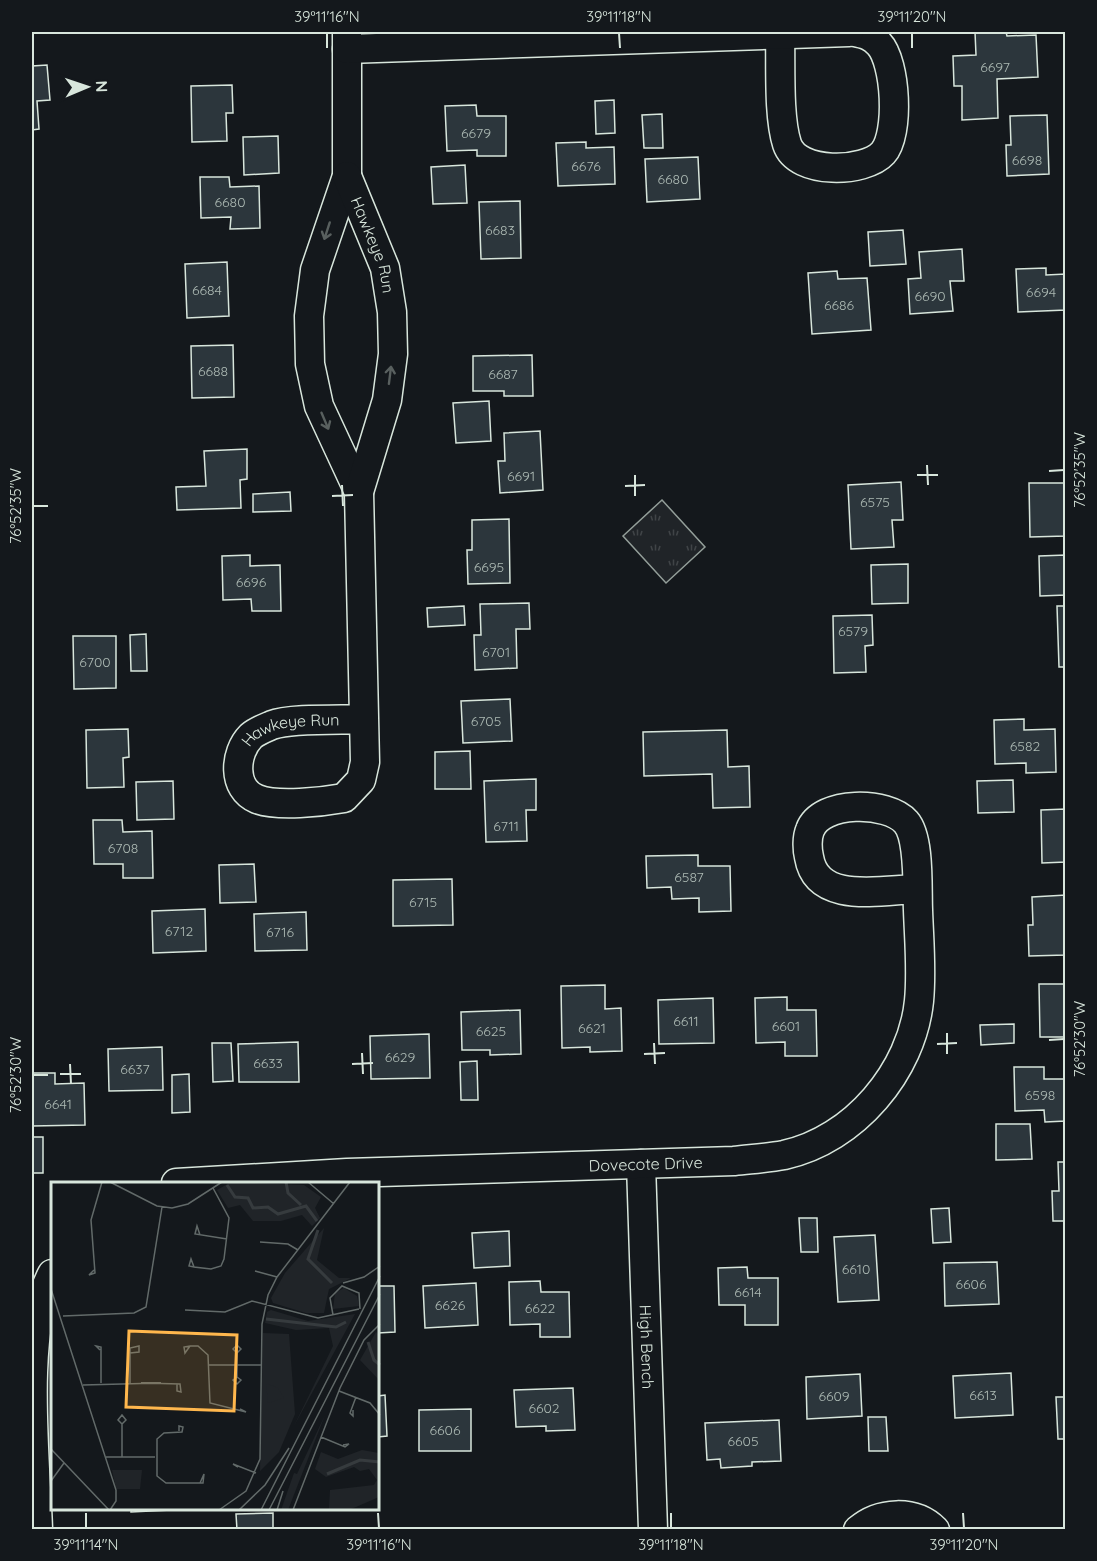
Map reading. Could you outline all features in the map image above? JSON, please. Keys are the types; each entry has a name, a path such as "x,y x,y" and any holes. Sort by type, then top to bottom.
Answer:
{"street":[{"path":"347,40 849,32"},
{"path":"780,34 787,146 794,156 816,167 869,163 882,154 890,143 894,128 891,74 887,58 880,45 868,35 855,32"},
{"name":"Hawkeye Run","path":"347,40 347,176 315,270 309,316 310,364 319,406 359,492"},
{"name":"Hawkeye Run","path":"347,176 385,268 392,312 393,354 387,400 359,492 365,762 361,780 344,798 274,803 257,799 245,792 239,780 242,748 261,730 275,723 364,719"},
{"name":"Dovecote Drive","path":"193,1182 347,1173 734,1161 786,1154 818,1141 850,1123 876,1100 896,1071 912,1038 919,1002 917,889"},
{"name":"High Bench","path":"641,1164 653,1530"},
{"path":"38,1530 34,1349 39,1312 51,1277"},
{"path":"858,1530 874,1519 891,1515 911,1516 935,1530"}],"green space":[{"path":"662,500 705,547 666,583 623,536"}],"building":[{"path":"975,32 1006,32 1007,36 1036,35 1038,77 997,79 998,118 962,120 962,86 954,86 953,56 976,55"},
{"path":"47,65 50,100 37,101 39,129 32,130 32,66"},
{"path":"232,85 233,113 226,113 227,141 192,142 191,86"},
{"path":"614,100 615,133 596,134 595,101"},
{"path":"476,105 477,116 506,116 506,156 477,156 477,150 447,151 445,106"},
{"path":"662,114 663,148 644,148 642,115"},
{"path":"1047,115 1049,174 1007,176 1006,145 1011,145 1010,116"},
{"path":"278,136 279,173 244,175 243,137"},
{"path":"586,142 586,148 614,147 615,184 558,186 556,143"},
{"path":"698,157 700,199 647,202 645,159"},
{"path":"465,165 467,203 433,204 431,167"},
{"path":"200,177 229,177 230,187 259,186 260,228 230,229 231,217 201,218"},
{"path":"520,201 521,258 481,259 479,202"},
{"path":"903,230 906,264 870,266 868,232"},
{"path":"962,249 964,281 950,281 953,311 910,314 908,279 921,278 919,252"},
{"path":"227,262 229,316 187,318 185,264"},
{"path":"1046,268 1046,275 1066,274 1066,310 1018,312 1016,269"},
{"path":"837,271 838,279 867,278 871,330 812,334 808,273"},
{"path":"233,345 234,397 192,398 191,346"},
{"path":"532,355 533,396 504,396 504,391 473,391 473,356"},
{"path":"489,401 491,441 456,443 453,403"},
{"path":"540,431 543,490 500,493 498,461 505,461 504,433"},
{"path":"247,449 247,479 240,480 241,508 177,510 176,487 206,486 204,451"},
{"path":"901,482 903,520 892,520 894,547 851,549 848,485"},
{"path":"1029,483 1066,483 1066,536 1030,537"},
{"path":"290,492 291,511 253,512 253,494"},
{"path":"509,519 510,583 468,584 467,550 472,550 472,520"},
{"path":"250,555 250,566 280,565 281,611 252,611 251,599 223,600 222,556"},
{"path":"1066,555 1066,595 1040,596 1039,556"},
{"path":"908,564 908,603 872,604 871,565"},
{"path":"529,603 530,629 516,629 517,668 475,670 474,635 481,635 480,604"},
{"path":"464,606 465,625 428,627 427,608"},
{"path":"1057,606 1066,606 1066,667 1059,667"},
{"path":"872,615 873,645 865,646 866,672 834,673 833,616"},
{"path":"146,634 147,671 131,671 130,635"},
{"path":"73,636 116,636 116,688 74,689"},
{"path":"510,699 512,741 463,743 461,701"},
{"path":"1024,719 1024,730 1055,729 1056,772 1026,773 1026,763 995,764 994,720"},
{"path":"128,729 129,757 123,758 124,787 87,788 86,730"},
{"path":"727,730 728,767 749,766 750,807 713,808 712,774 644,776 643,732"},
{"path":"470,751 471,789 435,789 435,752"},
{"path":"536,779 536,810 526,810 527,841 486,842 484,781"},
{"path":"1013,780 1014,812 978,813 977,781"},
{"path":"173,781 174,819 137,820 136,782"},
{"path":"1066,809 1066,862 1042,863 1041,810"},
{"path":"93,820 122,820 123,832 152,831 153,878 123,878 123,864 94,864"},
{"path":"698,855 698,866 730,866 731,911 699,912 699,898 672,899 671,887 647,888 646,856"},
{"path":"254,864 256,902 220,903 219,865"},
{"path":"452,879 453,925 393,926 393,880"},
{"path":"1066,895 1066,955 1029,956 1028,925 1033,925 1032,897"},
{"path":"205,909 206,951 153,953 152,911"},
{"path":"306,912 307,950 255,951 254,914"},
{"path":"1039,984 1066,984 1066,1037 1040,1037"},
{"path":"605,985 605,1009 621,1008 622,1051 590,1052 590,1047 562,1048 561,986"},
{"path":"787,997 787,1010 816,1010 817,1056 785,1056 785,1042 756,1043 755,998"},
{"path":"713,998 714,1043 659,1044 658,1000"},
{"path":"520,1010 521,1054 490,1055 490,1050 462,1050 461,1012"},
{"path":"1014,1024 1014,1043 981,1045 980,1025"},
{"path":"429,1034 430,1078 371,1079 370,1036"},
{"path":"298,1042 299,1082 239,1082 238,1044"},
{"path":"212,1043 231,1043 233,1081 213,1082"},
{"path":"162,1047 163,1090 109,1091 108,1049"},
{"path":"477,1061 478,1100 461,1100 460,1062"},
{"path":"1014,1067 1044,1067 1044,1079 1066,1079 1066,1121 1045,1122 1044,1110 1015,1111"},
{"path":"32,1073 55,1073 55,1084 84,1083 85,1125 32,1126"},
{"path":"189,1074 190,1112 172,1113 172,1075"},
{"path":"996,1124 1030,1124 1032,1159 996,1160"},
{"path":"32,1137 43,1137 43,1173 32,1173"},
{"path":"1058,1162 1066,1162 1066,1221 1053,1221 1052,1191 1059,1191"},
{"path":"949,1208 951,1242 933,1243 931,1209"},
{"path":"799,1218 817,1218 818,1252 801,1252"},
{"path":"509,1231 510,1266 474,1268 472,1233"},
{"path":"875,1235 879,1300 838,1302 834,1237"},
{"path":"997,1262 999,1304 945,1306 944,1263"},
{"path":"747,1267 748,1278 778,1278 778,1325 745,1325 745,1305 719,1305 718,1268"},
{"path":"540,1281 541,1292 569,1292 570,1337 540,1337 540,1324 510,1325 509,1282"},
{"path":"476,1283 478,1325 425,1328 423,1286"},
{"path":"380,1286 394,1286 395,1332 380,1333"},
{"path":"1011,1373 1013,1415 955,1418 953,1376"},
{"path":"860,1374 862,1416 807,1419 806,1377"},
{"path":"573,1388 575,1430 546,1431 546,1426 516,1427 514,1390"},
{"path":"385,1395 387,1436 380,1437 380,1396"},
{"path":"1056,1397 1066,1397 1066,1439 1058,1439"},
{"path":"471,1409 471,1451 419,1451 419,1410"},
{"path":"868,1417 886,1417 888,1451 869,1451"},
{"path":"779,1420 781,1461 752,1462 752,1466 721,1468 720,1459 707,1460 705,1423"},
{"path":"131,1510 171,1510 131,1512"},
{"path":"273,1513 273,1530 237,1530 236,1514"}]}
